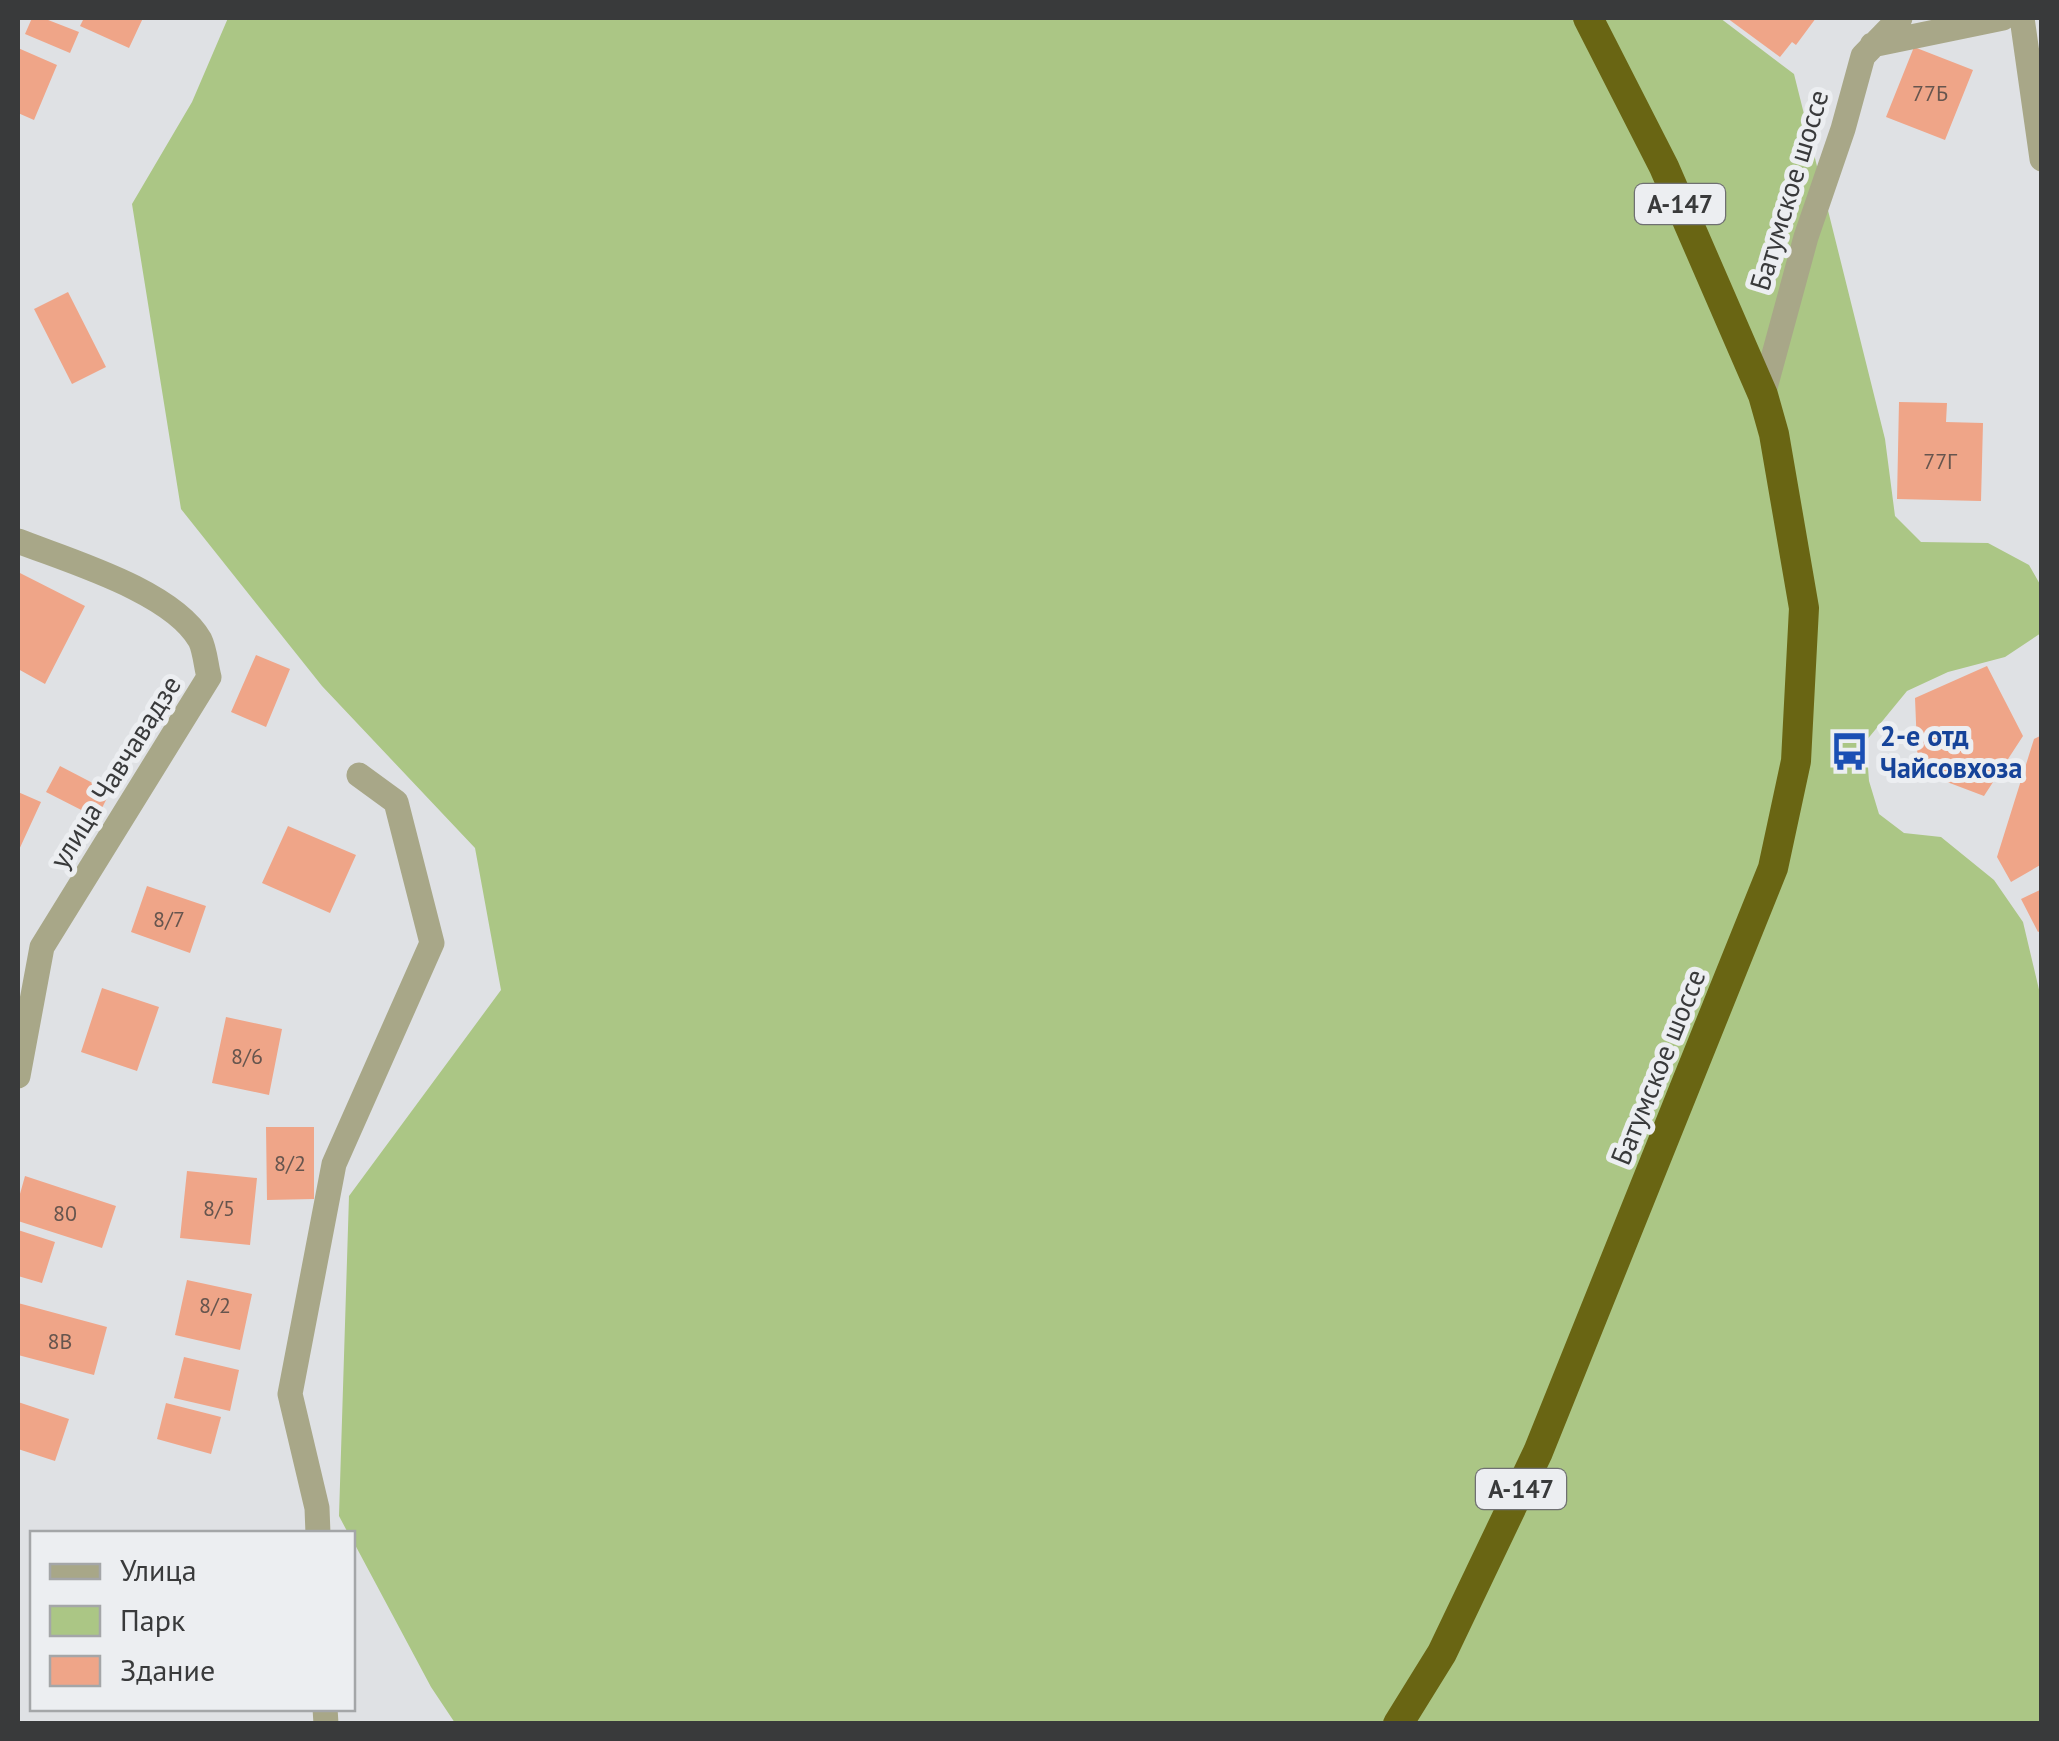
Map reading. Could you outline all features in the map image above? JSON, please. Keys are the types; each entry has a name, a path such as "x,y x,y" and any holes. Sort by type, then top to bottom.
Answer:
{"highway":[{"name":"Батумское шоссе","path":"1398,1724 1442,1653 1538,1452 1772,868 1796,760 1804,608 1774,434 1763,395 1664,167 1588,18"}],"street":[{"name":"Батумское шоссе","path":"1763,395 1806,237 1863,56 1900,18"},
{"path":"1872,45 2004,18"},
{"path":"2022,18 2042,158"},
{"name":"улица Чавчавадзе","path":"18,541 109,576 176,612 201,642 209,678 42,947 18,1076"},
{"path":"318,1531 318,1508 290,1394 334,1164 432,943 396,802 359,775"}],"green space":[{"path":"228,18 1720,18 1794,74 1885,439 1895,516 1921,542 1988,543 2029,565 2041,586 2041,633 2005,657 1948,672 1907,691 1866,741 1869,781 1879,814 1904,833 1941,837 1994,880 2023,922 2041,998 2041,1723 455,1723 431,1687 355,1545 355,1531 347,1531 339,1516 349,1196 501,990 475,848 322,686 181,509 132,204 192,102"}],"building":[{"path":"32,18 43,18 79,32 70,53 25,34"},
{"path":"84,18 143,18 129,48 80,26"},
{"path":"1727,18 1816,18 1796,45 1792,42 1780,57"},
{"path":"1914,47 1973,70 1945,140 1886,117"},
{"path":"18,48 57,65 34,120 18,113"},
{"path":"68,292 106,367 72,384 34,309"},
{"path":"1899,402 1947,403 1946,422 1983,423 1981,501 1897,499"},
{"path":"18,572 85,606 45,684 18,669"},
{"path":"256,655 290,669 266,727 231,712"},
{"path":"1987,666 2023,736 1984,796 1918,771 1915,698"},
{"path":"2042,735 2042,864 2011,882 1997,857 2034,739"},
{"path":"60,766 110,792 97,818 46,792"},
{"path":"18,792 41,802 18,852"},
{"path":"288,826 356,855 330,913 262,883"},
{"path":"147,886 206,906 190,953 131,932"},
{"path":"2042,889 2042,930 2038,932 2021,899"},
{"path":"102,988 159,1007 137,1071 81,1052"},
{"path":"226,1017 282,1029 269,1095 212,1083"},
{"path":"266,1127 314,1127 314,1199 267,1200"},
{"path":"187,1171 257,1178 250,1245 180,1238"},
{"path":"25,1176 116,1206 102,1248 18,1221 18,1201"},
{"path":"18,1230 55,1242 42,1283 18,1276"},
{"path":"187,1280 252,1294 240,1350 175,1335"},
{"path":"18,1303 107,1327 94,1375 18,1355"},
{"path":"184,1357 239,1370 230,1411 174,1398"},
{"path":"18,1402 69,1419 55,1461 18,1449"},
{"path":"166,1403 221,1417 211,1454 157,1439"}],"place":[{"name":"2-е отд Чайсовхоза","path":"1850,752"}]}
